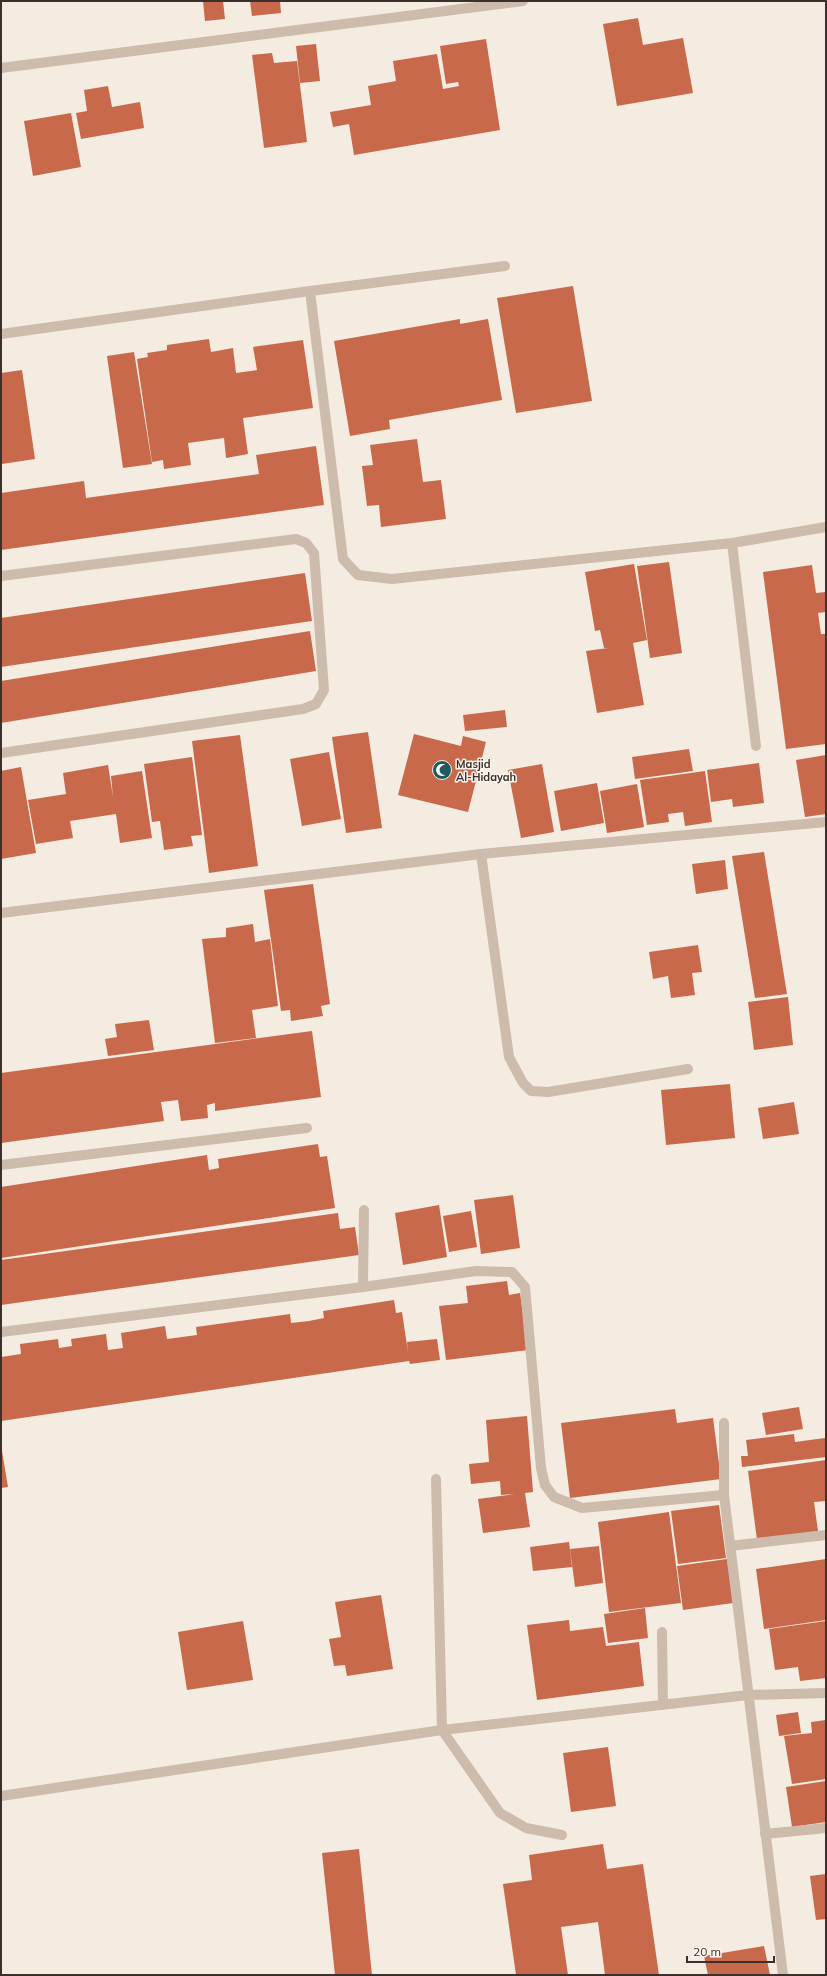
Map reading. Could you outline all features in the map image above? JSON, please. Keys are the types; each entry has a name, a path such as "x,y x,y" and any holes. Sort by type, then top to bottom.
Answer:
{"street":[{"path":"1,68 523,1"},
{"path":"1,334 310,290 505,266"},
{"path":"310,290 343,559 358,575 392,578 732,543 826,527"},
{"path":"1,576 296,539 306,543 314,553 324,690 316,704 303,710 1,753"},
{"path":"732,543 756,746"},
{"path":"1,913 481,854 826,822"},
{"path":"481,854 509,1057 523,1083 531,1091 548,1092 688,1069"},
{"path":"1,1165 307,1128"},
{"path":"363,1287 364,1210"},
{"path":"1,1332 363,1287 476,1271 512,1272 525,1287 541,1468 545,1485 554,1497 582,1508 724,1494"},
{"path":"724,1422 724,1494 782,1975"},
{"path":"436,1479 442,1730 500,1813 526,1828 562,1835"},
{"path":"730,1546 826,1535"},
{"path":"662,1632 663,1705"},
{"path":"1,1796 442,1730 748,1695 826,1694"},
{"path":"765,1834 826,1828"}],"building":[{"path":"203,1 223,1 225,19 205,21"},
{"path":"250,1 280,1 281,13 252,16"},
{"path":"638,18 643,45 683,38 693,93 617,106 603,24"},
{"path":"486,39 500,130 354,155 349,124 333,127 330,112 371,105 368,86 396,81 393,61 437,54 443,89 459,86 458,82 446,84 440,46"},
{"path":"316,44 320,81 300,83 296,46"},
{"path":"272,53 274,63 297,61 307,142 264,148 252,55"},
{"path":"108,86 112,107 140,102 144,128 81,139 76,113 87,111 84,90"},
{"path":"71,113 81,167 33,176 24,121"},
{"path":"573,286 592,401 516,413 497,298"},
{"path":"460,319 460,324 488,319 502,400 389,420 390,429 350,436 334,341"},
{"path":"209,339 211,352 233,348 236,373 257,370 253,347 303,340 313,408 243,418 248,454 226,458 224,438 188,443 191,465 164,469 163,460 152,462 137,359 148,357 147,353 167,350 167,345"},
{"path":"134,352 152,464 123,468 107,356"},
{"path":"22,370 35,459 2,464 1,373"},
{"path":"417,439 423,482 441,480 446,519 381,527 379,505 367,506 362,466 373,465 370,445"},
{"path":"316,446 324,505 1,550 1,493 84,481 86,498 259,474 256,455"},
{"path":"669,562 682,653 650,658 637,566"},
{"path":"634,564 647,640 633,643 644,705 597,713 586,651 608,648 604,648 600,630 595,631 585,572"},
{"path":"812,565 816,593 826,592 826,612 818,613 821,634 826,634 826,744 786,749 763,572"},
{"path":"305,573 312,621 1,667 1,618"},
{"path":"310,631 316,671 1,723 1,681"},
{"path":"505,710 507,727 465,731 463,715"},
{"path":"368,732 382,828 346,833 332,737"},
{"name":"Masjid Al-Hidayah","path":"414,734 461,746 463,736 486,742 468,812 398,795"},
{"path":"240,735 258,866 209,873 192,741"},
{"path":"689,749 693,771 635,779 632,757"},
{"path":"329,752 341,819 302,826 290,759"},
{"path":"826,755 826,814 805,817 796,760"},
{"path":"192,757 202,835 191,836 193,846 164,850 160,821 152,822 144,764"},
{"path":"759,763 764,803 733,807 732,799 711,802 707,770"},
{"path":"542,764 554,832 521,838 508,770"},
{"path":"108,765 113,797 111,776 142,771 152,838 120,843 116,814 70,821 73,838 36,844 28,800 66,794 63,773"},
{"path":"21,767 36,853 1,859 1,771"},
{"path":"705,771 712,822 685,826 683,812 668,814 669,822 647,825 640,780"},
{"path":"597,783 604,823 561,831 554,791"},
{"path":"637,784 644,827 607,833 600,791"},
{"path":"764,852 787,994 755,998 732,856"},
{"path":"725,860 728,889 696,894 692,864"},
{"path":"313,884 330,1004 321,1006 323,1016 291,1021 290,1010 281,1011 264,890"},
{"path":"253,924 255,942 270,939 278,1006 252,1010 256,1038 215,1043 202,939 226,937 226,928"},
{"path":"698,945 702,972 692,973 695,995 671,998 668,976 653,979 649,952"},
{"path":"788,997 793,1045 754,1050 748,1002"},
{"path":"149,1020 154,1050 108,1056 105,1039 117,1037 115,1024"},
{"path":"312,1031 321,1097 215,1111 215,1103 207,1105 208,1118 181,1121 178,1100 161,1102 164,1121 1,1143 1,1073"},
{"path":"730,1084 735,1138 666,1145 661,1090"},
{"path":"794,1102 799,1134 763,1139 758,1108"},
{"path":"318,1144 320,1157 327,1156 335,1208 1,1258 1,1187 207,1155 209,1170 219,1168 218,1159"},
{"path":"513,1195 520,1248 481,1254 474,1200"},
{"path":"439,1205 447,1257 403,1265 395,1213"},
{"path":"471,1211 477,1247 449,1252 443,1216"},
{"path":"338,1213 340,1229 355,1227 359,1255 1,1305 1,1260"},
{"path":"507,1281 509,1295 520,1293 528,1350 446,1360 439,1306 468,1303 466,1286"},
{"path":"394,1300 396,1313 402,1312 408,1352 407,1342 437,1339 440,1360 410,1364 409,1361 1,1421 1,1357 21,1354 20,1344 58,1339 59,1348 72,1346 71,1339 106,1334 108,1350 123,1348 121,1333 165,1326 167,1339 197,1335 196,1327 290,1314 291,1323 309,1321 324,1318 323,1311"},
{"path":"799,1407 803,1429 766,1435 762,1413"},
{"path":"675,1409 677,1423 713,1418 721,1479 570,1498 561,1423"},
{"path":"527,1416 533,1492 525,1493 530,1527 483,1533 478,1499 515,1494 501,1495 500,1481 471,1484 469,1464 489,1462 486,1420"},
{"path":"794,1434 795,1442 825,1438 826,1457 742,1467 741,1456 748,1456 746,1440"},
{"path":"1,1445 8,1487 1,1488"},
{"path":"826,1460 826,1501 814,1502 818,1531 757,1540 748,1471"},
{"path":"719,1505 726,1558 678,1564 671,1511"},
{"path":"669,1512 681,1603 609,1612 598,1522"},
{"path":"569,1542 572,1567 533,1571 530,1547"},
{"path":"599,1546 603,1583 575,1587 570,1549"},
{"path":"727,1559 733,1603 683,1610 677,1566"},
{"path":"826,1559 826,1620 764,1629 756,1569"},
{"path":"381,1595 393,1669 347,1676 345,1665 334,1666 329,1639 341,1637 335,1602"},
{"path":"645,1608 648,1638 608,1643 604,1614"},
{"path":"569,1620 570,1631 603,1627 606,1646 639,1642 644,1686 537,1700 527,1625"},
{"path":"243,1621 253,1680 187,1690 178,1632"},
{"path":"826,1621 826,1678 800,1681 798,1667 775,1670 769,1629"},
{"path":"798,1712 801,1733 779,1736 776,1715"},
{"path":"826,1720 826,1779 792,1784 784,1736 812,1733 811,1722"},
{"path":"608,1747 616,1806 571,1812 563,1753"},
{"path":"826,1781 826,1822 792,1827 786,1787"},
{"path":"603,1844 607,1869 643,1864 659,1975 605,1975 598,1922 561,1927 568,1975 516,1975 503,1884 532,1880 529,1855"},
{"path":"359,1849 372,1975 335,1975 322,1853"},
{"path":"826,1874 826,1919 816,1920 810,1876"},
{"path":"764,1946 770,1975 708,1975 704,1956"}],"place":[{"name":"Masjid Al-Hidayah","path":"442,770"}]}
